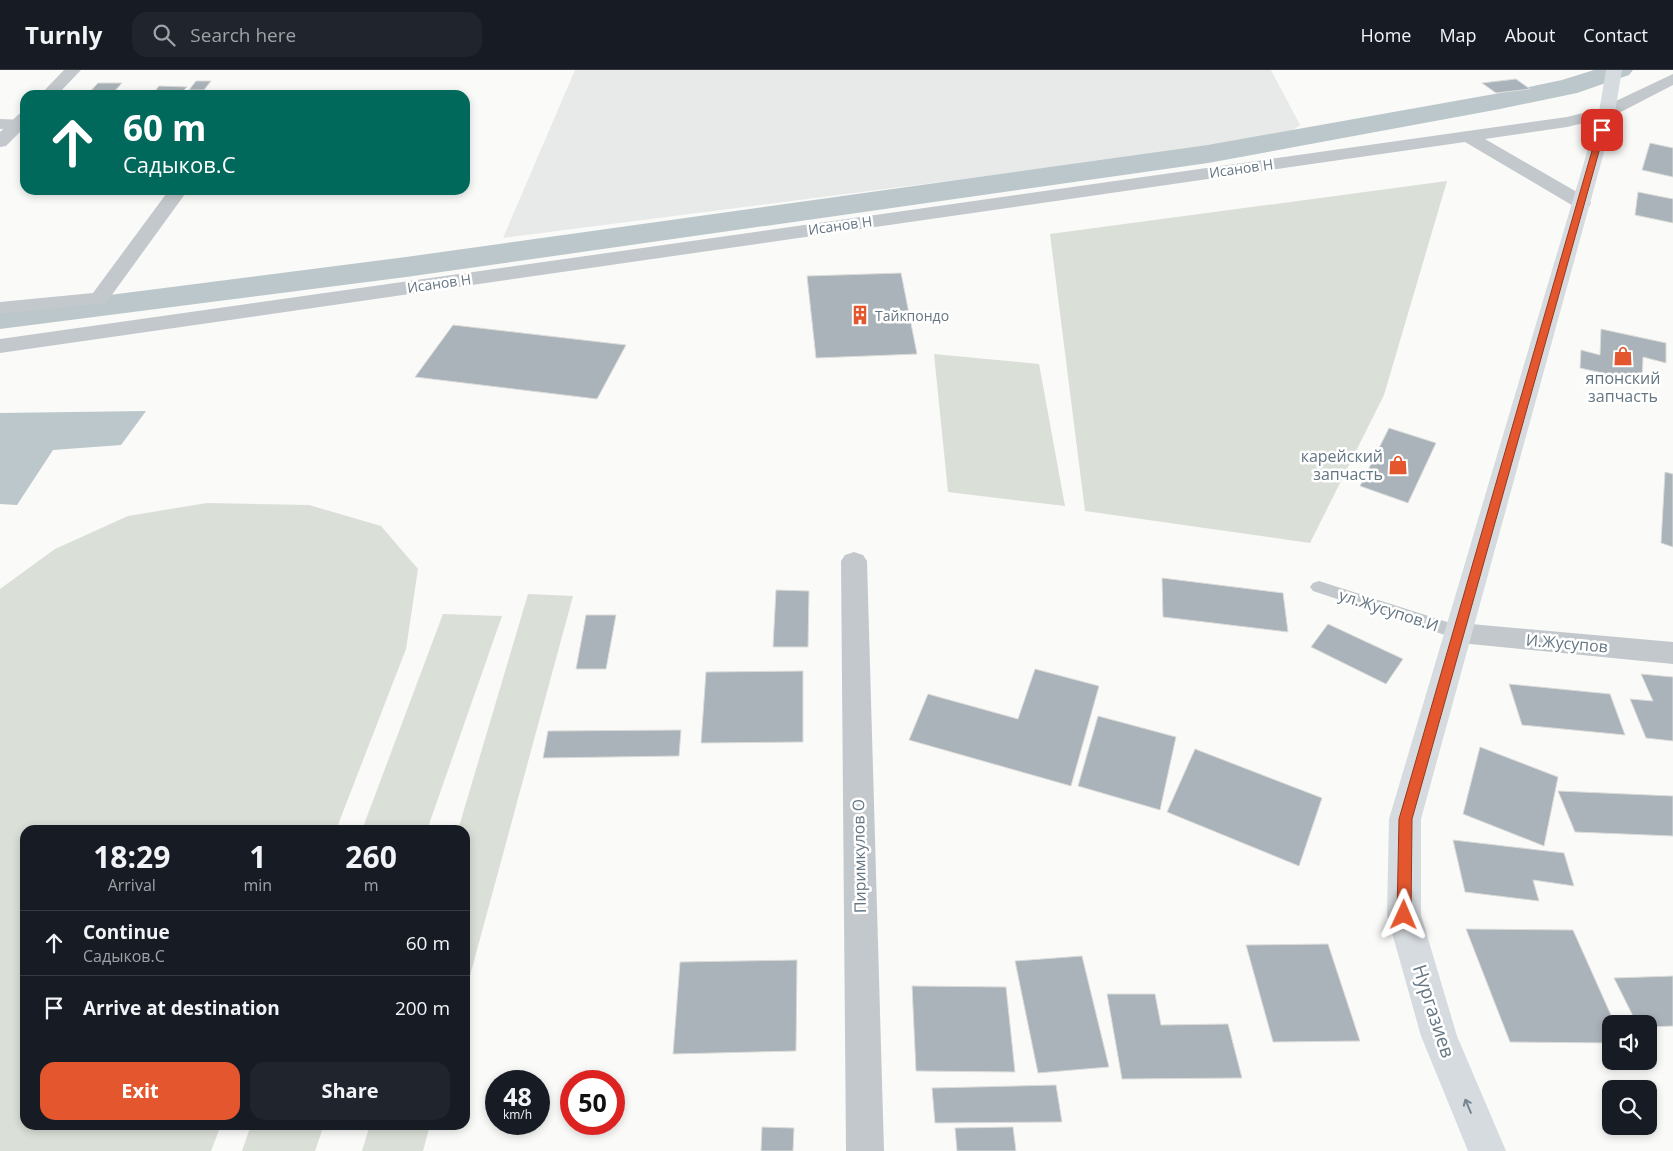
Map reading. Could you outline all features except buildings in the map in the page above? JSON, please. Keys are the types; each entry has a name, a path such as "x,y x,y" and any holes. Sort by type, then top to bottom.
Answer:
{"main road":[{"name":"Нургазиев","path":"1487,1151 1439,1036 1404,915 1406,819 1582,203 1608,106 1614,70"}],"street":[{"path":"53,90 73,70"},
{"name":"Исанов Н","path":"0,346 1567,122 1673,79"},
{"path":"0,124 20,121"},
{"path":"0,142 20,123"},
{"path":"1468,136 1582,203"},
{"path":"0,308 99,299 175,195"},
{"name":"Пиримкулов О","path":"854,561 865,1151"},
{"name":"И.Жусупов","path":"1460,633 1673,653"}],"lane":[{"name":"ул.Жусупов.И","path":"1319,587 1460,633"}],"shaded area":[{"path":"575,70 1271,70 1300,125 1283,138 503,238"},
{"path":"1447,181 1384,395 1310,543 1085,511 1050,234"},
{"path":"934,354 1039,364 1065,506 948,492"},
{"path":"146,411 121,445 53,450 17,505 0,504 0,413"},
{"path":"207,503 309,505 381,526 418,569 406,649 338,825 20,825 20,1130 219,1130 211,1151 0,1151 0,589 55,549 128,516"},
{"path":"528,594 573,596 470,976 470,825 459,825"},
{"path":"443,614 502,616 429,825 364,825"},
{"path":"249,1130 322,1130 315,1151 242,1151"},
{"path":"368,1130 429,1130 423,1151 362,1151"}],"waterway":[{"path":"0,319 406,267 1208,154 1500,101 1568,87 1620,70"}],"place":[{"name":"Тайкпондо","path":"860,315"},
{"name":"японский запчасть","path":"1623,356"},
{"name":"карейский запчасть","path":"1398,465"}],"route":[{"path":"1404,915 1406,819 1602,130"}]}
